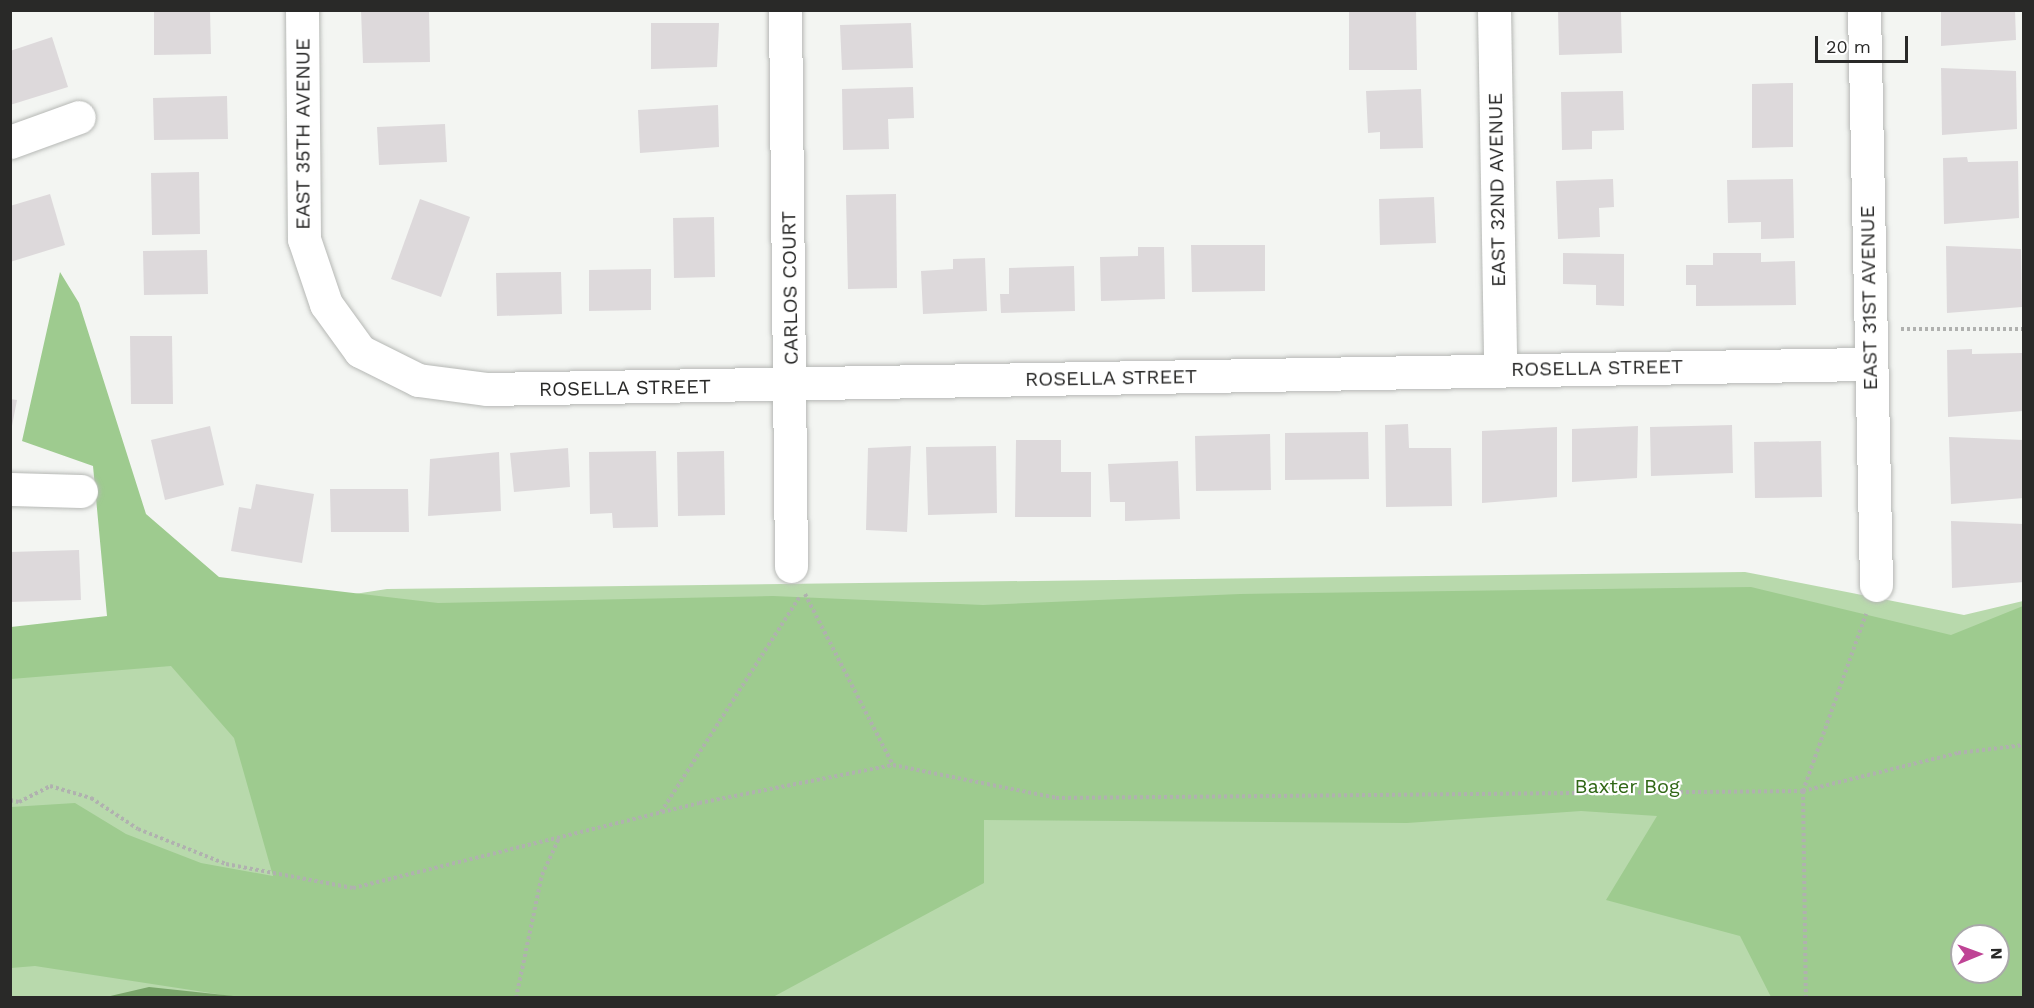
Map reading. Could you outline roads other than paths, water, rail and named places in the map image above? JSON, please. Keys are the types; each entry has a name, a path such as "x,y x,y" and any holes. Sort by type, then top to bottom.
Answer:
{"street":[{"name":"EAST 35TH AVENUE","path":"302,10 304,239 326,304 360,351"},
{"name":"CARLOS COURT","path":"785,10 797,579"},
{"name":"EAST 32ND AVENUE","path":"1494,10 1500,369"},
{"name":"EAST 31ST AVENUE","path":"1864,10 1876,585"},
{"path":"10,142 79,117"},
{"name":"ROSELLA STREET","path":"360,351 418,380 487,390 1500,369 1870,364"},
{"path":"10,489 81,491"}],"park label":[{"name":"Baxter Bog","path":"1627,786"}]}
